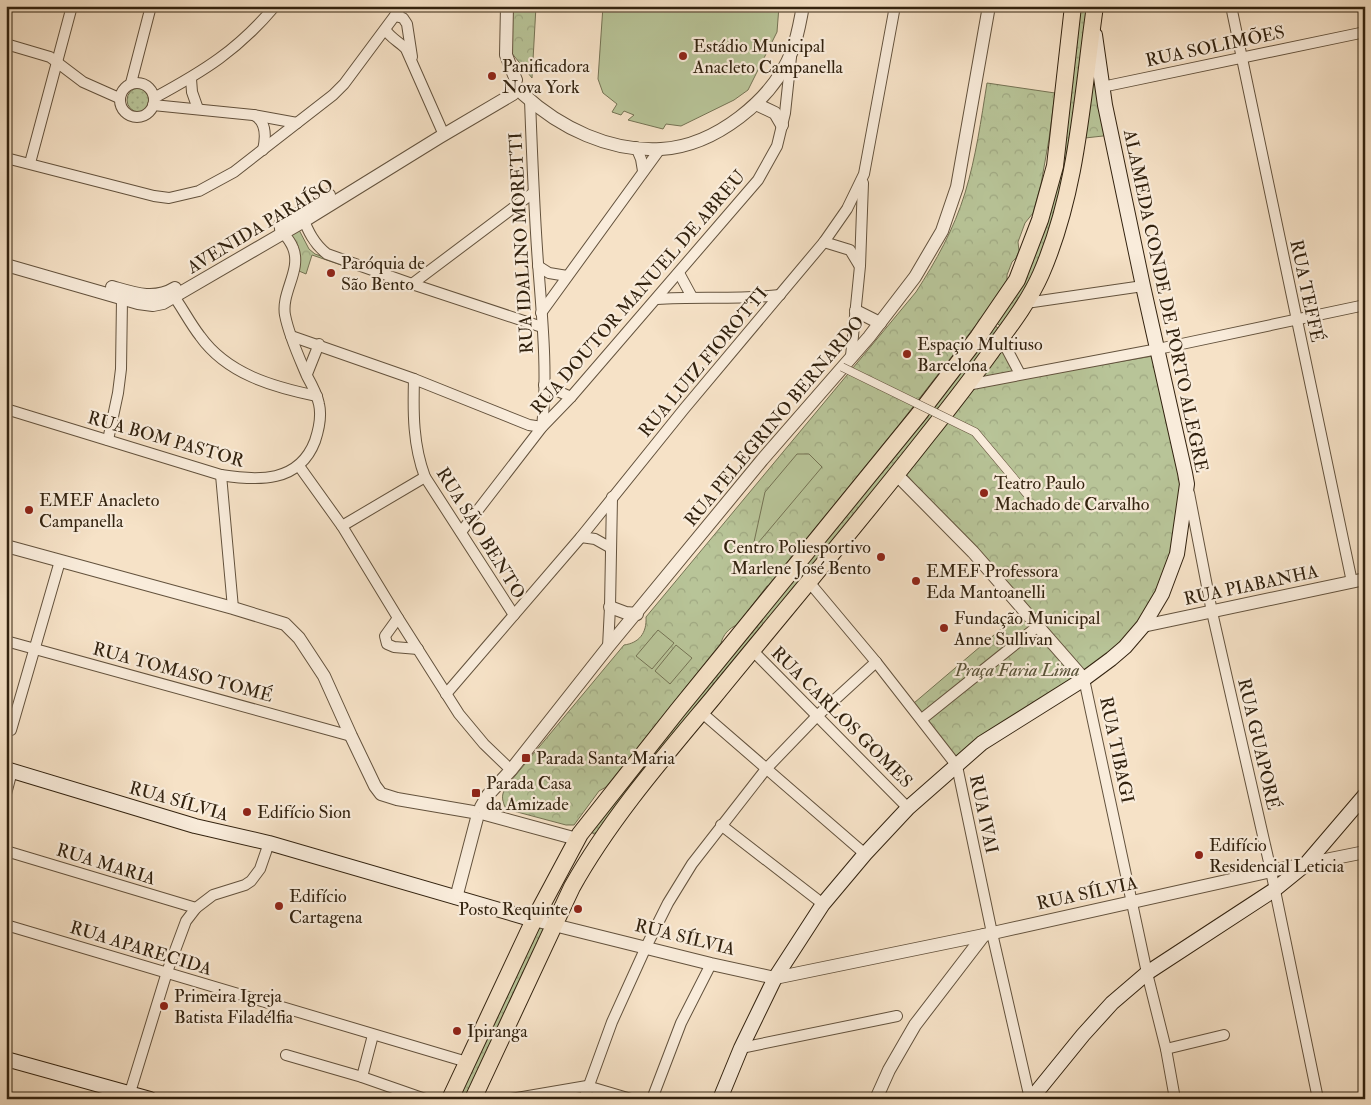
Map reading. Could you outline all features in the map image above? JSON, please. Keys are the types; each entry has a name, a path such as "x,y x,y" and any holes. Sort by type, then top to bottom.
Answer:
{"main road":[{"path":"450,1099 534,920 577,839 678,710 919,414 986,325 1017,280 1043,211 1055,166 1073,6"},
{"path":"473,1099 582,869 612,825 656,767 897,475 967,385 1026,303 1041,275 1050,251 1072,176 1094,12"},
{"name":"ALAMEDA CONDE DE PORTO ALEGRE","path":"720,1099 741,1048 775,978 823,904 865,854 908,808 982,743 1084,679 1124,647 1144,626 1162,594 1177,554 1187,484 1102,88 1094,12"},
{"path":"986,325 994,329 1001,338"},
{"path":"956,366 959,382 967,385"},
{"name":"RUA SÍLVIA","path":"9,770 195,826 269,843 534,920"},
{"path":"1030,1099 1112,1003 1147,973 1274,890 1306,864 1365,795"},
{"path":"577,839 593,838 612,825"},
{"path":"577,839 582,843 584,850 585,856 582,869"},
{"path":"534,920 562,910"},
{"path":"6,1058 129,1096 150,1099"}],"street":[{"path":"30,163 72,6"},
{"path":"131,83 152,6"},
{"path":"154,101 149,87 143,84 131,83 125,86 119,98 123,110 134,117 146,114 154,101 222,58 241,43 275,6"},
{"path":"6,158 154,196 169,198 199,191 234,172 333,95 344,84 386,30 402,6"},
{"path":"507,6 506,56 518,91 552,117 583,134 602,141 660,149 672,148 708,136 726,127 756,104 775,81 792,51 799,29 803,6"},
{"name":"RUA LUIZ FIOROTTI","path":"446,694 581,537 612,497 824,242 847,209 864,174 895,6"},
{"name":"RUA PELEGRINO BERNARDO","path":"456,898 479,813 488,795 511,770 608,647 762,460 880,323 916,277 942,231 952,206 970,122 990,6"},
{"name":"RUA TEFFÉ","path":"1231,6 1296,319 1358,580"},
{"path":"395,16 403,18 407,24 412,60"},
{"path":"386,30 388,35 400,42 406,49 442,131"},
{"name":"RUA SOLIMÕES","path":"1102,88 1365,32"},
{"path":"6,44 50,57 83,82 119,98"},
{"name":"RUA DOUTOR MANUEL DE ABREU","path":"461,532 542,426 571,397 758,180 777,146 782,125 792,51"},
{"path":"190,79 198,109"},
{"name":"AVENIDA PARAÍSO","path":"6,258 123,294 138,303 153,305 163,303 173,294 442,131 518,91"},
{"name":"RUA IDALINO MORETTI","path":"518,91 532,192 542,312 544,385 542,426"},
{"path":"154,101 297,123"},
{"path":"756,104 775,113 782,125"},
{"path":"253,115 258,118 264,130 265,140 262,150"},
{"path":"636,147 641,158 643,171"},
{"path":"542,312 660,149"},
{"path":"851,356 860,266 864,174"},
{"path":"412,284 532,192"},
{"path":"302,217 313,240 319,248 328,254 542,327"},
{"path":"281,229 290,243 295,258 285,302 285,314 291,336 317,396 320,415 318,432 312,448 300,466 342,526 446,694 473,731 511,770"},
{"path":"824,242 850,250 860,266"},
{"name":"AVENIDA PARAÍSO","path":"6,265 123,294"},
{"path":"538,266 549,273 567,276"},
{"path":"679,273 692,297"},
{"path":"1026,303 1143,286"},
{"path":"108,440 121,369 123,294"},
{"path":"173,294 200,337 227,362 259,381 317,396"},
{"path":"657,299 692,297 757,298 780,295"},
{"path":"967,385 1158,349 1365,305"},
{"path":"856,311 880,323"},
{"path":"291,336 319,344 414,379 529,425 542,426"},
{"path":"1001,338 1020,374"},
{"path":"307,374 319,344"},
{"path":"842,367 975,432 1027,494"},
{"name":"RUA SÃO BENTO","path":"414,379 412,411 414,432 425,477 514,615"},
{"path":"544,385 571,397"},
{"name":"RUA BOM PASTOR","path":"6,409 221,475 256,479 271,478 300,466"},
{"path":"221,475 234,608"},
{"name":"RUA TIBAGI","path":"897,475 973,552 1084,679 1147,973 1166,1049 1175,1099"},
{"path":"342,526 425,477"},
{"name":"RUA GUAPORÉ","path":"1187,484 1212,612 1271,871 1318,1099"},
{"path":"608,647 612,497"},
{"path":"581,537 595,539 611,548"},
{"path":"6,546 234,608 285,624 292,629 324,676 375,786 381,794 397,799 479,813 577,839"},
{"path":"11,730 60,561"},
{"name":"RUA PIABANHA","path":"1144,626 1358,580"},
{"name":"RUA IVAI","path":"809,582 922,719 957,766 988,934 1030,1099"},
{"path":"610,607 626,613 637,614"},
{"path":"398,618 386,636 387,644 394,647 418,649"},
{"path":"922,719 1038,626"},
{"name":"RUA TOMASO TOMÉ","path":"6,641 230,701 351,736"},
{"name":"RUA CARLOS GOMES","path":"752,650 908,808"},
{"path":"584,1099 587,1086 612,1022 646,947 668,903 692,864 766,769 817,716 876,662"},
{"path":"701,712 865,854"},
{"path":"6,794 9,770"},
{"path":"721,825 823,904"},
{"path":"129,1096 167,972 182,930 196,908 212,895 245,885 251,881 260,869 269,843"},
{"name":"RUA MARIA","path":"6,851 196,908"},
{"name":"RUA SÍLVIA","path":"534,920 775,978 1365,852"},
{"name":"RUA APARECIDA","path":"6,925 467,1062"},
{"path":"876,1099 889,1070 915,1025 988,934"},
{"path":"652,1099 681,1023 711,964"},
{"path":"741,1048 897,1016"},
{"path":"362,1077 373,1035"},
{"path":"1166,1049 1224,1035"},
{"path":"286,1055 362,1077 425,1099"},
{"path":"513,1099 587,1086 631,1099"}],"green space":[{"path":"511,6 536,6 532,78 510,51"},
{"name":"Estádio Municipal Anacleto Campanella","path":"603,6 779,6 777,32 748,90 734,100 681,126 666,124 663,129 628,120 634,115 624,111 621,115 612,112 617,104 603,93 598,79"},
{"path":"1078,6 1092,6 1070,174 1025,298 1003,328 994,321 1036,241"},
{"path":"1095,58 1112,135 1085,138"},
{"path":"987,83 1055,93 1041,184 1033,213 1025,223 1018,242 1019,251 1012,262 1007,280 989,308 902,421 785,565 784,570 774,585 767,586 737,625 727,632 721,643 606,787 599,791 574,825 566,825 506,809 503,795 508,784 624,645 634,642 641,636 645,628 646,617 916,292 931,269 961,206 975,152"},
{"path":"139,88 148,91 151,100 148,109 139,112 130,109 127,100 130,91"},
{"path":"298,228 309,249 315,254 350,266 347,267 312,255 306,274 299,271 291,235"},
{"path":"994,325 1002,331 599,831 593,834 592,829"},
{"path":"1003,350 1016,372 981,378"},
{"path":"1153,356 1180,471 1180,499 1173,559 1138,629 1086,675 905,473 976,386"},
{"path":"797,454 809,454 822,467 756,544 754,542 765,492"},
{"name":"Praça Faria Lima","path":"1021,612 1082,678 958,759 914,703"},
{"path":"658,630 674,643 652,669 636,656"},
{"path":"676,645 692,658 670,684 655,671"},
{"path":"539,928 544,929 466,1099 457,1099"}],"place":[{"name":"Estádio Municipal Anacleto Campanella","path":"683,56"},
{"name":"Panificadora Nova York","path":"492,76"},
{"name":"Paróquia de São Bento","path":"331,273"},
{"name":"Espaçio Multiuso Barcelona","path":"907,354"},
{"name":"Teatro Paulo Machado de Carvalho","path":"984,493"},
{"name":"EMEF Anacleto Campanella","path":"29,510"},
{"name":"Centro Poliesportivo Marlene José Bento","path":"881,557"},
{"name":"EMEF Professora Eda Mantoanelli","path":"916,581"},
{"name":"Fundação Municipal Anne Sullivan","path":"944,628"},
{"name":"Parada Santa Maria","path":"526,758"},
{"name":"Parada Casa da Amizade","path":"476,793"},
{"name":"Edifício Sion","path":"247,812"},
{"name":"Edifício Residencial Leticia","path":"1199,855"},
{"name":"Edifício Cartagena","path":"279,906"},
{"name":"Posto Requinte","path":"578,909"},
{"name":"Primeira Igreja Batista Filadélfia","path":"164,1006"},
{"name":"Ipiranga","path":"457,1031"}]}
